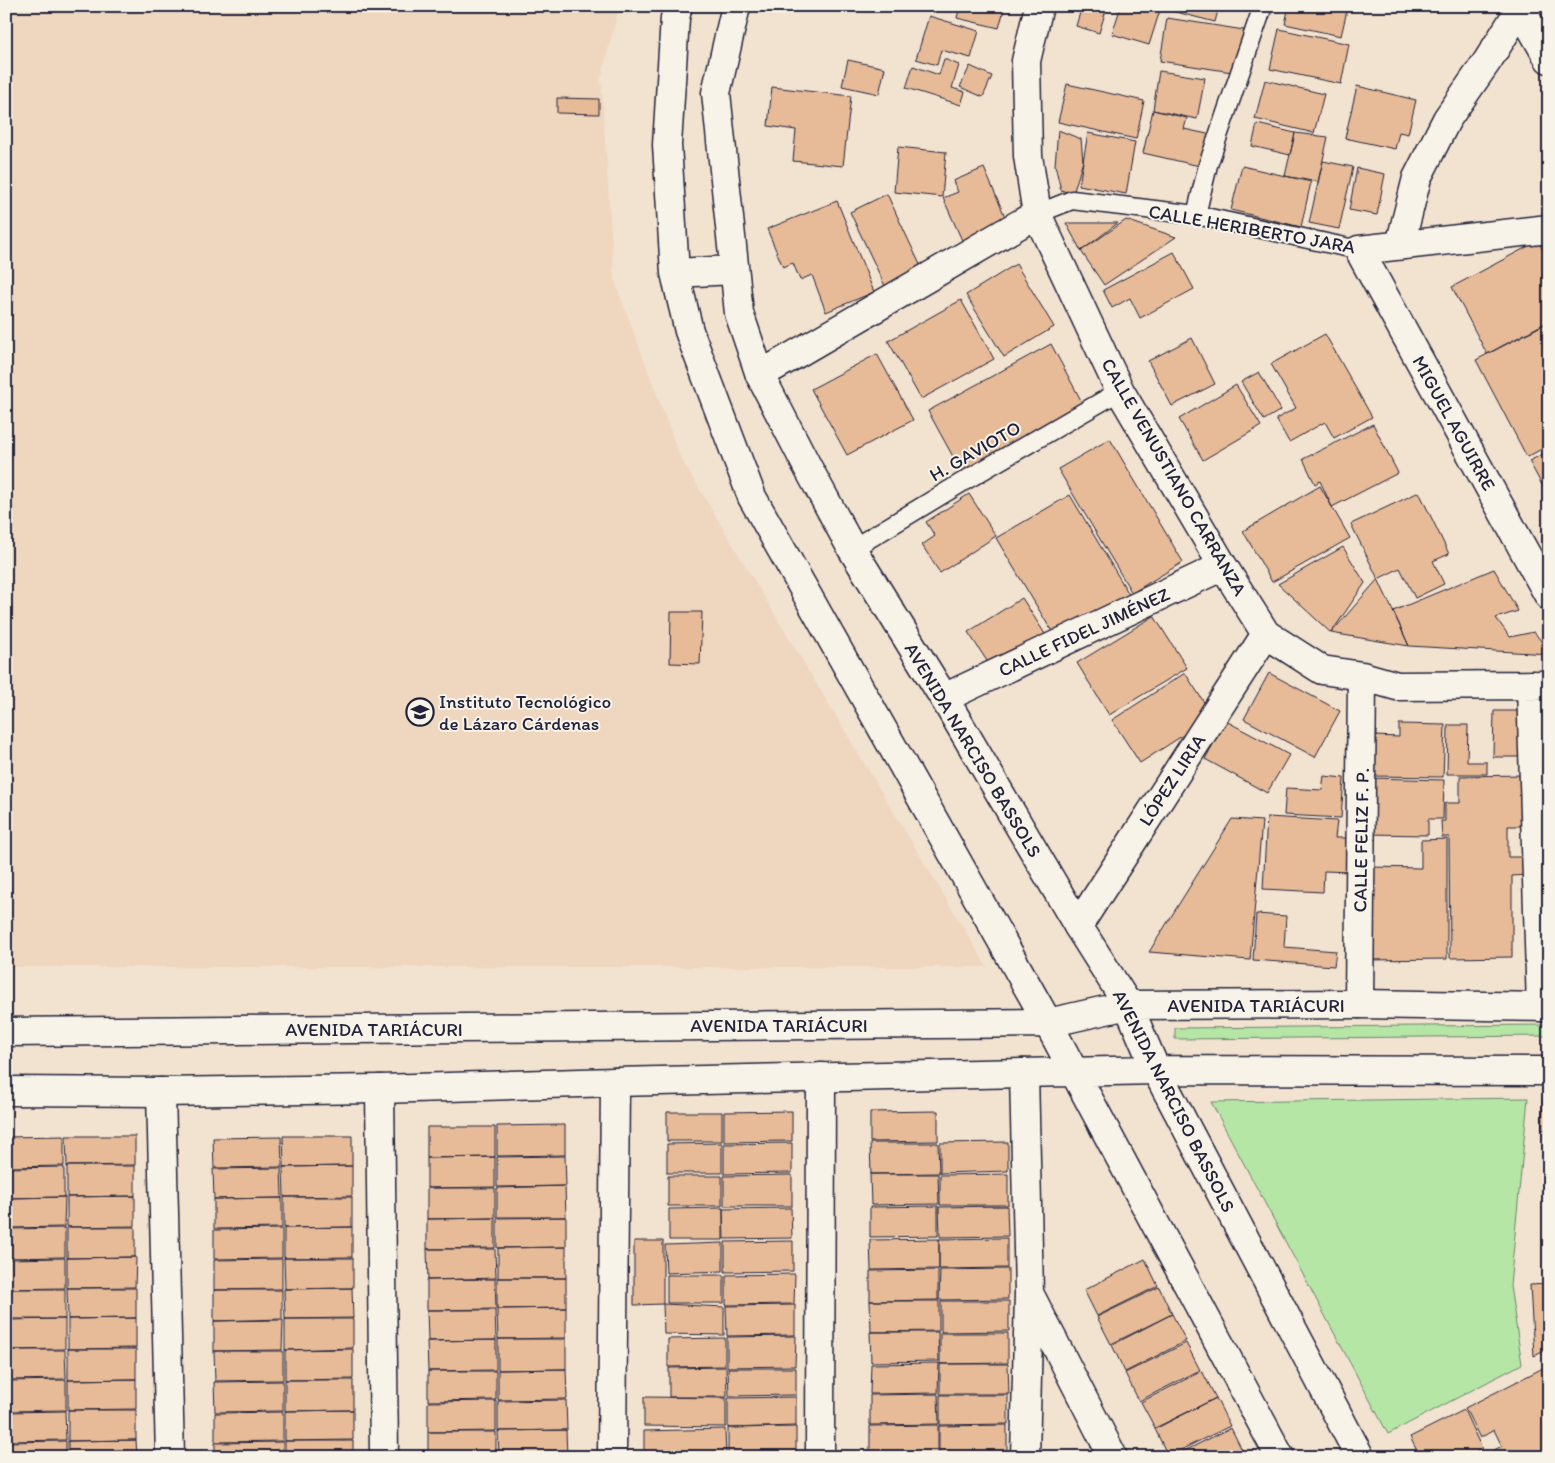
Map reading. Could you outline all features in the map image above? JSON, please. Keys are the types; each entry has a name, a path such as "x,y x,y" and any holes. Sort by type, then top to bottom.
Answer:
{"street":[{"path":"678,6 675,18 667,145 675,273 689,331 752,496 1048,1023 1280,1457"},
{"name":"AVENIDA NARCISO BASSOLS","path":"736,6 716,93 739,313 760,375 852,549 944,698 1078,926 1128,1005 1156,1070 1360,1457"},
{"name":"CALLE VENUSTIANO CARRANZA","path":"1039,6 1026,61 1028,156 1037,214 1120,391 1223,566 1266,634 1322,670 1362,676 1396,686 1540,685"},
{"path":"1400,245 1417,178 1446,119 1488,60 1520,8 1549,59"},
{"name":"CALLE HERIBERTO JARA","path":"760,375 1037,214"},
{"name":"CALLE HERIBERTO JARA","path":"1359,250 1549,229"},
{"name":"MIGUEL AGUIRRE","path":"1359,250 1549,596"},
{"path":"675,273 734,270"},
{"name":"CALLE FIDEL JIMÉNEZ","path":"944,698 1223,566"},
{"name":"LÓPEZ LIRIA","path":"1078,926 1266,634"},
{"name":"CALLE FELIZ F. P.","path":"1359,1004 1362,676"},
{"path":"1540,685 1545,1007"},
{"name":"AVENIDA TARIÁCURI","path":"6,1032 1048,1023 1128,1005 1359,1004 1545,1007"},
{"path":"6,1091 161,1092 380,1089 1156,1070 1549,1071"},
{"path":"1024,1073 1029,1293 1025,1457"},
{"path":"820,1457 821,1077"},
{"path":"612,1457 615,1082"},
{"path":"380,1089 384,1457"},
{"path":"161,1092 170,1457"},
{"path":"1029,1293 1113,1457"}],"lane":[{"path":"1196,215 1208,165 1263,6"},
{"name":"CALLE HERIBERTO JARA","path":"1037,214 1072,200 1196,215 1359,250"},
{"name":"H. GAVIOTO","path":"852,549 966,480 1120,391"}],"shaded area":[{"name":"Instituto Tecnológico de Lázaro Cárdenas","path":"6,6 619,6 601,79 614,279 680,457 987,967 6,967"}],"green space":[{"path":"1549,1025 1549,1036 1175,1039 1175,1028"},
{"path":"1528,1098 1510,1286 1522,1364 1388,1434 1211,1102"}],"building":[{"path":"960,6 1005,6 999,28 957,18"},
{"path":"1082,6 1107,7 1099,33 1076,26"},
{"path":"1121,6 1161,7 1149,45 1112,34"},
{"path":"1165,6 1219,6 1215,22 1164,9"},
{"path":"1289,6 1348,6 1341,36 1285,24"},
{"path":"929,16 979,31 971,58 941,50 937,65 916,59"},
{"path":"1167,18 1244,30 1232,72 1160,61"},
{"path":"1279,29 1349,44 1341,84 1270,69"},
{"path":"944,59 959,65 952,88 965,92 961,105 906,88 913,66 939,75"},
{"path":"848,60 885,68 879,94 842,86"},
{"path":"970,66 992,76 983,97 960,87"},
{"path":"1159,71 1205,78 1197,119 1153,110"},
{"path":"1265,80 1324,94 1314,133 1255,119"},
{"path":"1067,84 1144,101 1136,139 1058,122"},
{"path":"1357,86 1416,100 1408,134 1399,132 1395,149 1345,138"},
{"path":"772,87 851,96 843,166 793,161 796,130 768,126"},
{"path":"557,98 599,99 599,114 557,113"},
{"path":"1153,110 1187,118 1184,129 1212,135 1204,167 1143,153"},
{"path":"1257,124 1295,133 1290,155 1252,146"},
{"path":"1058,130 1081,139 1083,161 1073,194 1061,190 1055,165"},
{"path":"1088,133 1135,142 1126,194 1079,185"},
{"path":"1295,133 1328,137 1318,182 1285,176"},
{"path":"898,147 946,152 942,197 894,192"},
{"path":"1323,161 1353,167 1339,229 1309,223"},
{"path":"1242,166 1311,182 1301,227 1231,210"},
{"path":"984,168 1010,228 965,247 943,198 958,192 953,181"},
{"path":"1357,168 1385,174 1377,215 1349,210"},
{"path":"887,194 922,269 885,286 850,212"},
{"path":"837,201 874,292 826,312 812,275 800,280 793,263 783,267 767,229"},
{"path":"1126,220 1176,237 1104,285 1081,251"},
{"path":"1066,223 1118,223 1081,251"},
{"path":"1538,241 1549,262 1549,321 1487,354 1452,287"},
{"path":"1174,252 1194,289 1140,318 1130,298 1112,308 1103,290"},
{"path":"1016,264 1054,327 1004,357 966,295"},
{"path":"961,300 994,359 921,399 888,341"},
{"path":"1549,322 1549,445 1527,457 1476,360"},
{"path":"1325,334 1372,417 1334,438 1325,422 1289,442 1276,419 1296,408 1271,364"},
{"path":"1192,338 1215,384 1172,406 1148,361"},
{"path":"1051,344 1084,406 962,473 928,411"},
{"path":"877,354 913,420 847,455 811,389"},
{"path":"1259,372 1281,410 1264,420 1241,382"},
{"path":"1236,385 1261,426 1203,460 1179,419"},
{"path":"1373,424 1398,473 1332,507 1320,481 1315,484 1303,459"},
{"path":"1110,439 1183,562 1132,593 1058,469"},
{"path":"1549,451 1549,498 1529,461"},
{"path":"1320,486 1350,538 1272,582 1243,531"},
{"path":"1419,492 1449,554 1433,561 1444,584 1415,598 1400,568 1378,579 1351,524"},
{"path":"969,494 996,536 940,573 922,545 935,536 926,522"},
{"path":"1070,495 1130,596 1057,640 996,538"},
{"path":"1343,547 1365,583 1331,633 1278,584"},
{"path":"1494,569 1518,611 1496,618 1510,637 1534,632 1549,651 1549,654 1409,646 1393,611"},
{"path":"1378,579 1393,611 1409,646 1331,633"},
{"path":"1022,598 1045,634 991,667 968,632"},
{"path":"671,612 702,612 700,664 670,663"},
{"path":"1154,616 1187,668 1109,715 1077,663"},
{"path":"1185,673 1213,716 1140,763 1112,720"},
{"path":"1269,673 1340,711 1315,757 1244,719"},
{"path":"1494,711 1526,711 1525,757 1493,757"},
{"path":"1226,721 1289,755 1267,793 1205,759"},
{"path":"1399,724 1445,725 1443,777 1373,776 1374,736 1399,737"},
{"path":"1448,725 1468,725 1467,762 1487,762 1487,774 1447,774"},
{"path":"1528,775 1528,826 1508,826 1508,857 1526,857 1527,875 1512,876 1512,957 1450,958 1449,837 1442,837 1441,821 1445,821 1445,803 1460,803 1460,776"},
{"path":"1324,776 1344,778 1341,818 1284,815 1286,788 1322,790"},
{"path":"1370,778 1444,780 1443,819 1428,819 1428,835 1368,834"},
{"path":"1267,817 1337,821 1335,838 1353,838 1351,872 1324,871 1323,892 1263,889"},
{"path":"1232,819 1262,821 1250,960 1149,952"},
{"path":"1447,839 1447,959 1365,960 1368,867 1421,868 1421,840"},
{"path":"1256,914 1286,916 1284,947 1336,951 1334,966 1253,960"},
{"path":"1543,1099 1549,1099 1549,1130 1542,1130"},
{"path":"792,1111 792,1141 724,1142 724,1112"},
{"path":"938,1111 938,1141 870,1142 870,1112"},
{"path":"667,1112 722,1112 722,1141 667,1141"},
{"path":"565,1125 565,1155 497,1156 497,1126"},
{"path":"427,1127 495,1127 495,1157 427,1158"},
{"path":"1545,1132 1549,1132 1549,1283 1546,1283"},
{"path":"64,1136 64,1166 6,1167 6,1137"},
{"path":"66,1136 135,1136 135,1165 67,1166"},
{"path":"283,1136 352,1136 352,1166 284,1167"},
{"path":"281,1137 282,1167 214,1168 213,1138"},
{"path":"1008,1142 1008,1171 940,1173 940,1143"},
{"path":"722,1143 722,1173 667,1173 667,1144"},
{"path":"792,1143 792,1173 724,1174 724,1144"},
{"path":"870,1143 938,1143 939,1173 871,1174"},
{"path":"565,1156 566,1186 497,1187 497,1157"},
{"path":"495,1157 495,1187 427,1188 427,1158"},
{"path":"67,1166 135,1166 135,1196 67,1197"},
{"path":"352,1166 352,1196 284,1197 283,1167"},
{"path":"64,1167 64,1197 6,1198 6,1168"},
{"path":"281,1168 282,1198 214,1199 213,1169"},
{"path":"870,1174 938,1174 939,1204 871,1205"},
{"path":"1008,1174 1008,1205 940,1205 940,1175"},
{"path":"792,1175 792,1206 724,1206 724,1176"},
{"path":"668,1176 722,1176 722,1206 668,1206"},
{"path":"565,1186 566,1217 497,1217 497,1188"},
{"path":"427,1188 495,1188 495,1218 427,1219"},
{"path":"135,1196 135,1226 67,1227 67,1197"},
{"path":"65,1197 64,1227 6,1228 6,1198"},
{"path":"284,1197 352,1197 352,1227 284,1228"},
{"path":"282,1198 282,1228 214,1229 214,1199"},
{"path":"938,1206 938,1236 870,1237 870,1207"},
{"path":"1007,1206 1008,1236 940,1237 939,1207"},
{"path":"723,1208 723,1240 669,1240 669,1209"},
{"path":"791,1208 792,1238 724,1239 723,1209"},
{"path":"566,1217 566,1247 497,1248 497,1218"},
{"path":"495,1218 495,1248 427,1249 427,1219"},
{"path":"67,1227 135,1227 135,1257 67,1258"},
{"path":"352,1227 352,1257 284,1258 284,1228"},
{"path":"65,1228 65,1257 6,1258 6,1229"},
{"path":"282,1229 282,1258 214,1259 214,1230"},
{"path":"1007,1238 1007,1268 939,1269 939,1239"},
{"path":"939,1239 939,1269 871,1270 870,1240"},
{"path":"634,1241 663,1241 663,1304 634,1305"},
{"path":"793,1241 793,1271 725,1272 725,1242"},
{"path":"723,1243 723,1271 666,1273 665,1245"},
{"path":"566,1247 566,1278 498,1278 498,1248"},
{"path":"427,1249 495,1249 496,1278 428,1280"},
{"path":"136,1257 135,1287 67,1288 67,1258"},
{"path":"65,1258 65,1288 6,1289 6,1259"},
{"path":"284,1258 353,1258 353,1288 285,1289"},
{"path":"282,1259 282,1289 214,1290 214,1260"},
{"path":"1145,1259 1158,1286 1097,1316 1084,1290"},
{"path":"1008,1269 1008,1299 939,1300 940,1270"},
{"path":"938,1270 938,1300 870,1301 870,1271"},
{"path":"795,1274 794,1304 726,1305 726,1275"},
{"path":"667,1275 724,1275 724,1303 667,1303"},
{"path":"497,1278 566,1278 566,1308 497,1309"},
{"path":"495,1279 496,1309 427,1310 427,1280"},
{"path":"1549,1284 1549,1349 1534,1356 1530,1285"},
{"path":"1159,1287 1172,1314 1111,1344 1097,1317"},
{"path":"67,1288 136,1288 136,1318 68,1319"},
{"path":"352,1288 353,1318 285,1319 284,1289"},
{"path":"6,1289 65,1289 65,1319 6,1319"},
{"path":"214,1290 282,1290 282,1319 214,1321"},
{"path":"870,1301 939,1301 939,1331 871,1332"},
{"path":"941,1301 1009,1301 1009,1331 941,1332"},
{"path":"663,1304 724,1307 724,1335 664,1334"},
{"path":"795,1305 795,1335 727,1336 726,1306"},
{"path":"566,1308 566,1338 498,1339 497,1309"},
{"path":"427,1310 495,1310 496,1340 428,1341"},
{"path":"1172,1314 1186,1341 1125,1372 1112,1345"},
{"path":"136,1318 136,1348 68,1349 68,1319"},
{"path":"65,1319 65,1349 6,1350 6,1320"},
{"path":"285,1319 353,1319 353,1348 285,1350"},
{"path":"283,1320 282,1350 214,1351 214,1321"},
{"path":"870,1332 938,1332 939,1361 871,1362"},
{"path":"940,1333 1008,1333 1008,1363 940,1364"},
{"path":"796,1336 795,1366 727,1367 727,1337"},
{"path":"725,1338 725,1366 668,1367 668,1339"},
{"path":"498,1339 566,1339 566,1369 498,1370"},
{"path":"496,1340 496,1370 428,1371 427,1341"},
{"path":"1186,1343 1200,1370 1139,1401 1125,1373"},
{"path":"68,1349 136,1349 136,1379 68,1380"},
{"path":"353,1349 353,1379 285,1380 285,1350"},
{"path":"6,1350 65,1350 66,1379 6,1380"},
{"path":"214,1351 283,1351 283,1380 215,1381"},
{"path":"939,1363 938,1393 870,1394 871,1364"},
{"path":"940,1364 1008,1364 1009,1394 940,1394"},
{"path":"1549,1365 1549,1457 1494,1457 1492,1451 1502,1446 1494,1430 1480,1438 1465,1408"},
{"path":"726,1367 727,1397 669,1397 669,1368"},
{"path":"728,1368 796,1368 796,1395 729,1396"},
{"path":"566,1369 567,1399 498,1400 498,1370"},
{"path":"428,1371 496,1371 496,1400 428,1401"},
{"path":"1202,1371 1216,1398 1155,1428 1141,1402"},
{"path":"136,1379 136,1409 68,1410 68,1380"},
{"path":"66,1380 66,1410 6,1411 6,1381"},
{"path":"285,1380 353,1380 353,1410 285,1411"},
{"path":"283,1381 283,1411 215,1412 214,1382"},
{"path":"938,1394 939,1424 870,1425 870,1395"},
{"path":"940,1395 1008,1395 1008,1424 940,1425"},
{"path":"644,1397 726,1398 726,1427 644,1426"},
{"path":"796,1397 796,1426 728,1428 728,1398"},
{"path":"1216,1398 1230,1426 1168,1456 1155,1429"},
{"path":"566,1400 567,1430 498,1431 498,1401"},
{"path":"496,1401 496,1431 428,1432 428,1402"},
{"path":"68,1410 136,1410 136,1440 68,1441"},
{"path":"353,1410 353,1440 285,1441 285,1411"},
{"path":"1464,1410 1482,1449 1476,1452 1478,1457 1420,1457 1410,1437"},
{"path":"65,1411 66,1440 6,1441 6,1412"},
{"path":"283,1412 283,1441 215,1442 215,1413"},
{"path":"938,1425 938,1455 870,1455 870,1426"},
{"path":"1007,1425 1007,1455 939,1456 939,1426"},
{"path":"796,1427 796,1457 728,1457 728,1428"},
{"path":"1231,1428 1244,1454 1239,1457 1172,1457"},
{"path":"725,1429 726,1457 644,1457 644,1431"},
{"path":"566,1430 567,1457 499,1457 498,1431"},
{"path":"428,1432 496,1432 496,1457 428,1457"},
{"path":"136,1440 137,1457 68,1457 68,1441"},
{"path":"66,1441 66,1457 6,1457 6,1442"},
{"path":"285,1441 353,1441 353,1457 285,1457"},
{"path":"283,1442 283,1457 215,1457 215,1443"}],"place":[{"name":"Instituto Tecnológico de Lázaro Cárdenas","path":"420,712"}]}
